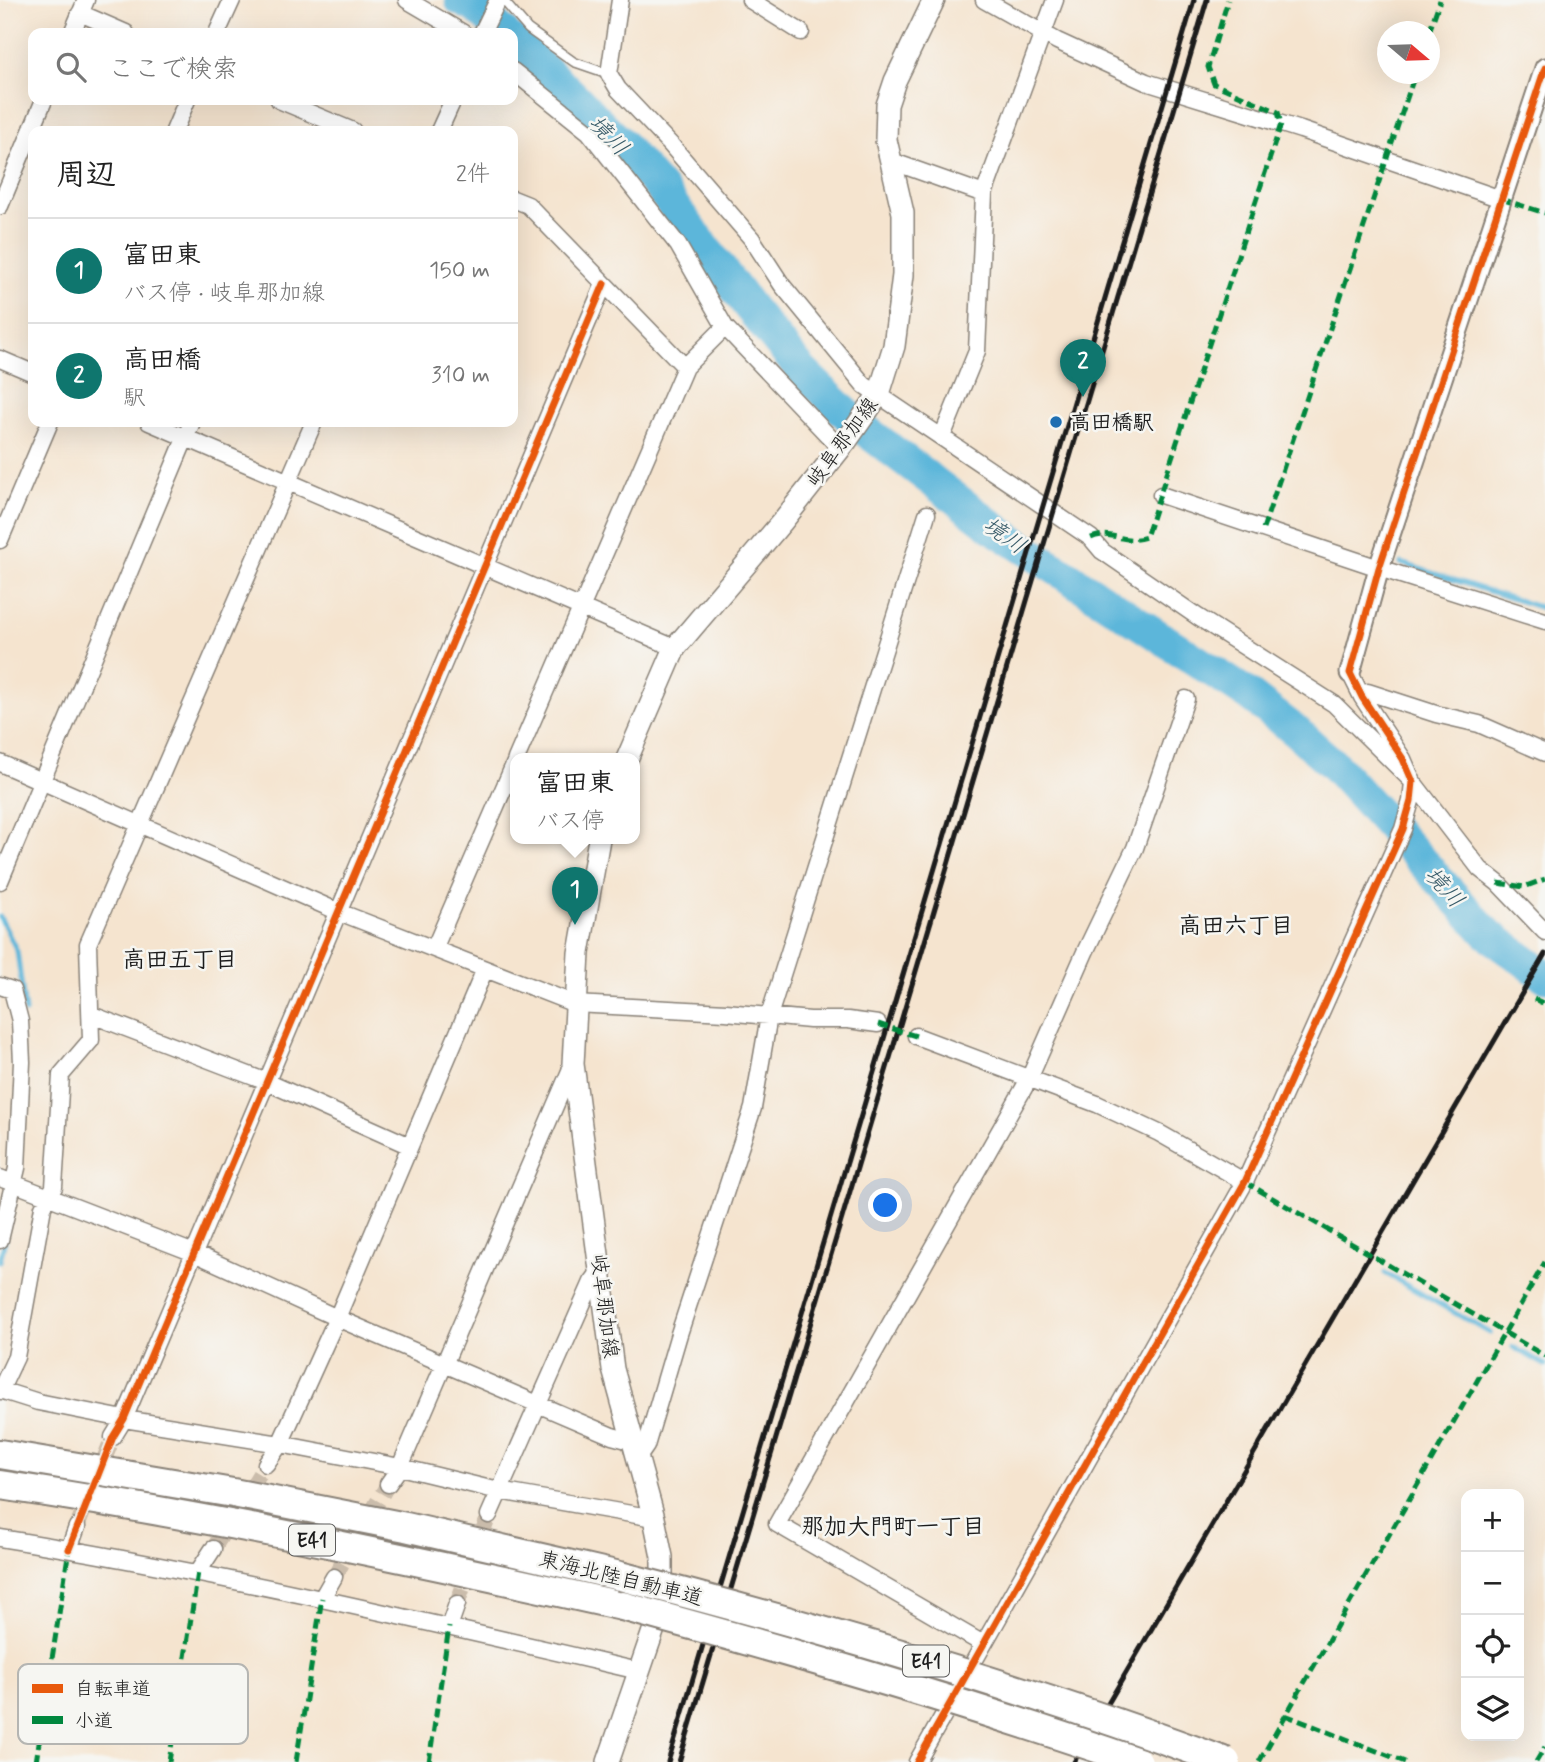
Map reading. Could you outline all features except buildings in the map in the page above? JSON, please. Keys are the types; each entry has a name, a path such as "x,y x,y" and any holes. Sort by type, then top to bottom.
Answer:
{"highway":[{"name":"東海北陸自動車道","path":"0,1454 233,1493 393,1524 620,1576 786,1619 950,1668 1226,1762"},
{"name":"東海北陸自動車道","path":"0,1485 87,1498 408,1558 622,1606 782,1649 938,1696 1138,1762"}],"main road":[{"name":"岐阜那加線","path":"629,753 675,648 782,522 875,400 894,346 903,275 903,213 886,140 887,105 895,81 934,0"},
{"name":"岐阜那加線","path":"598,844 579,953 573,1064 613,1369 662,1557 658,1616 608,1762"}],"street":[{"path":"219,28 232,0"},
{"path":"407,0 455,28"},
{"path":"485,28 501,0"},
{"path":"620,0 610,74 618,89 671,145 751,239 782,285 875,400 942,437 1091,538 1102,551 1176,602 1334,704 1413,782 1480,869 1498,883 1545,932"},
{"path":"750,0 801,32"},
{"path":"984,0 1045,34 1146,82 1301,130 1501,199"},
{"path":"942,437 977,351 985,194 1045,34 1055,0"},
{"path":"74,28 83,7 118,28"},
{"path":"917,1762 1245,1182 1403,829 1411,802 1413,782 1403,759 1362,697 1350,673 1378,568 1545,68"},
{"path":"518,75 589,132 678,245 725,327 843,444"},
{"path":"33,126 42,105"},
{"path":"176,126 185,105"},
{"path":"287,105 320,125"},
{"path":"441,126 451,105"},
{"path":"0,206 28,139"},
{"path":"891,161 985,194"},
{"path":"518,201 528,205 685,367"},
{"path":"113,1437 124,1419 604,284"},
{"path":"519,753 685,367 725,327"},
{"path":"0,359 28,371"},
{"path":"0,540 48,427"},
{"path":"161,427 675,648"},
{"path":"0,881 190,427"},
{"path":"312,427 88,944 91,1040 61,1075 54,1187 43,1207 16,1357 0,1391 37,1402 124,1419 280,1444 400,1467 499,1491 654,1518"},
{"path":"1161,495 1545,621"},
{"path":"6,1181 194,1253 442,1364 612,1436 634,1450 646,1446 753,1108 769,1016 927,514"},
{"path":"1362,697 1367,692 1436,714 1479,724 1545,753"},
{"path":"984,1644 777,1524 1030,1079 1085,952 1135,848 1186,699"},
{"path":"0,763 339,912 575,1004 878,1024"},
{"path":"434,949 510,773"},
{"path":"266,1464 280,1444 337,1318 485,969"},
{"path":"0,986 12,990 20,1021 22,1062 17,1168 6,1181 0,1240"},
{"path":"92,1014 267,1082 410,1146"},
{"path":"916,1036 1097,1104 1160,1133 1245,1182"},
{"path":"388,1484 400,1467 573,1064"},
{"path":"489,1515 593,1282 601,1270"},
{"path":"69,1549 77,1527"},
{"path":"0,1538 198,1572 639,1671"},
{"path":"198,1572 213,1549"},
{"path":"322,1598 334,1577"},
{"path":"449,1627 457,1604"}],"lane":[{"path":"501,0 528,29 574,62 610,74"}],"waterway":[{"name":"境川","path":"461,0 476,7 499,28"},
{"name":"境川","path":"518,46 622,145 662,191 750,308 802,371 857,424 1001,533 1249,695 1298,733 1336,767 1487,933 1545,976"},
{"path":"1401,563 1545,609"},
{"path":"0,917 17,951 25,1012"},
{"path":"0,1261 5,1240"},
{"path":"1385,1273 1490,1333"},
{"path":"1513,1347 1545,1365"}],"tunnel":[{"path":"77,1527 113,1437"},
{"path":"213,1549 266,1464"},
{"path":"334,1577 388,1484"},
{"path":"457,1604 489,1515"}],"railway":[{"path":"668,1762 1194,0"},
{"path":"679,1762 1011,662 1207,0"},
{"path":"1074,1762 1545,954"}],"marked path":[{"path":"1091,538 1105,535 1130,539 1146,537 1281,124 1278,112 1214,84 1208,67 1228,0"},
{"path":"1433,21 1440,0"},
{"path":"1263,529 1412,84"},
{"path":"1501,199 1545,213"},
{"path":"1498,883 1524,887 1545,879"},
{"path":"1534,999 1545,1004"},
{"path":"878,1024 916,1036"},
{"path":"1245,1182 1545,1356"},
{"path":"1259,1762 1545,1262"},
{"path":"51,1664 69,1549"},
{"path":"184,1664 198,1572"},
{"path":"296,1762 322,1598"},
{"path":"429,1762 449,1627"},
{"path":"1285,1715 1405,1762"},
{"path":"36,1762 39,1744"},
{"path":"169,1762 172,1744"},
{"path":"1536,1762 1545,1747"}],"cycle path":[{"path":"917,1762 1245,1182 1403,829 1413,782 1403,759 1362,697 1350,673 1379,568 1545,68"},
{"path":"69,1549 113,1437 124,1419 604,284"}],"place":[{"name":"高田橋","path":"1083,397"},
{"name":"高田橋駅","path":"1056,422"},
{"name":"富田東","path":"575,925"}],"district":[{"name":"高田六丁目","path":"1236,925"},
{"name":"高田五丁目","path":"180,959"},
{"name":"那加大門町一丁目","path":"893,1526"}]}
